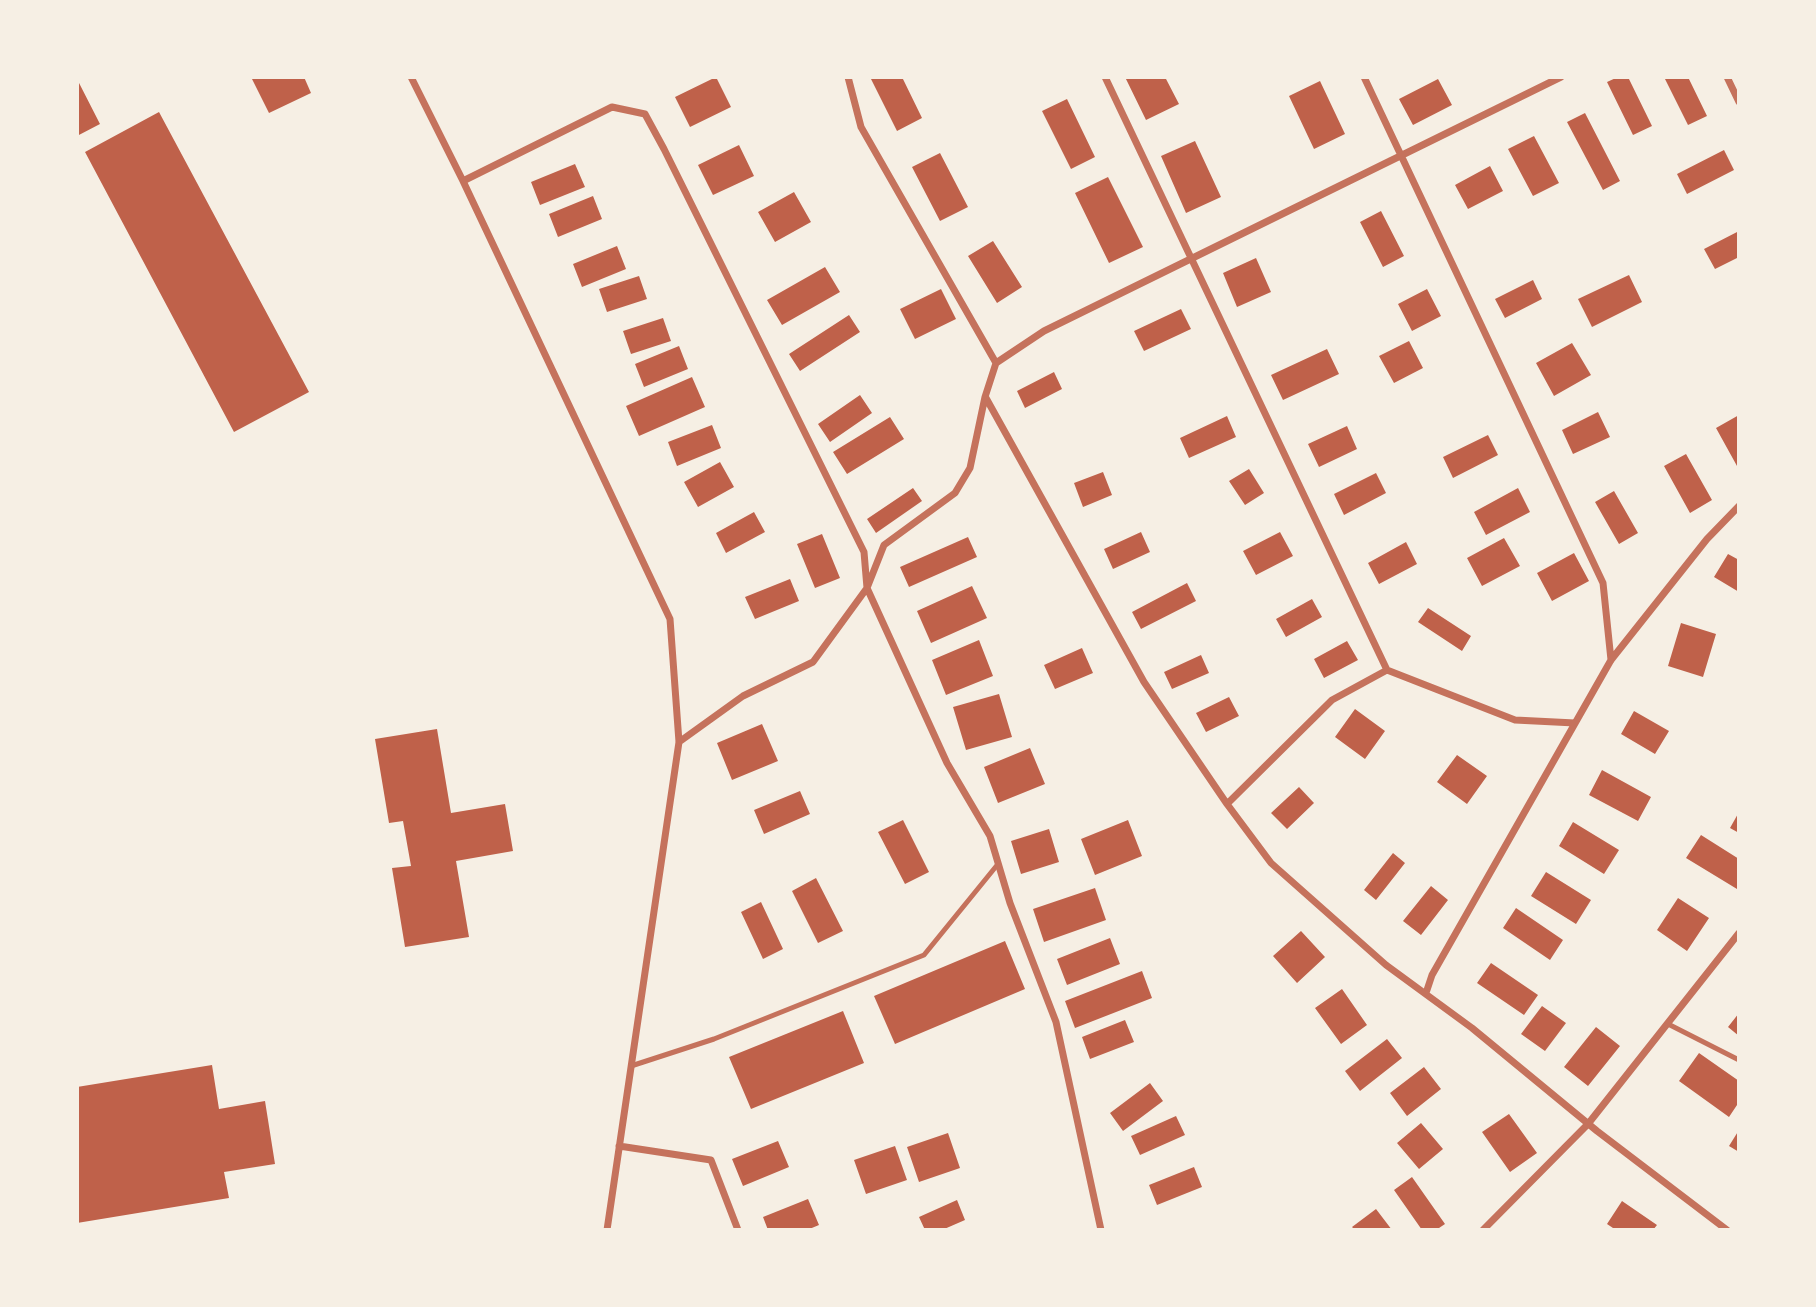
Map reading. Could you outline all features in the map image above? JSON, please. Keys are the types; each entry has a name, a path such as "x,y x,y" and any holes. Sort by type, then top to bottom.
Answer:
{"street":[{"path":"411,77 670,619 679,742 607,1230"},
{"path":"848,77 861,127 996,363"},
{"path":"1105,77 1387,670 1515,720 1575,723"},
{"path":"1364,77 1603,583 1611,660"},
{"path":"679,742 743,696 813,662 867,588 884,545 955,493 970,468 985,397 996,363 1044,331 1561,77"},
{"path":"1727,77 1739,103"},
{"path":"463,181 612,107 645,114 864,552 867,588 947,763 990,836 1010,903 1056,1022 1101,1230"},
{"path":"985,397 1143,682 1271,863 1386,964 1472,1028 1588,1124 1727,1230"},
{"path":"1426,993 1432,975 1611,660 1707,539 1739,506"},
{"path":"1227,804 1332,700 1387,670"},
{"path":"1483,1230 1588,1124 1739,933"},
{"path":"619,1146 711,1160 738,1230"}],"lane":[{"path":"631,1066 714,1039 924,956 998,864"},
{"path":"1668,1024 1739,1060"}],"building":[{"path":"251,77 304,77 311,93 269,113"},
{"path":"716,77 731,107 690,127 675,97"},
{"path":"870,77 902,77 922,118 897,131"},
{"path":"1125,77 1165,77 1179,104 1146,120"},
{"path":"1618,77 1628,77 1652,126 1633,135 1607,82"},
{"path":"1664,77 1688,77 1707,116 1688,125"},
{"path":"77,79 100,124 77,136"},
{"path":"1438,79 1452,105 1413,125 1399,99"},
{"path":"1320,81 1345,134 1314,149 1289,96"},
{"path":"1067,99 1095,157 1071,169 1042,111"},
{"path":"159,112 309,392 234,432 85,152"},
{"path":"1585,113 1620,181 1603,190 1567,122"},
{"path":"1534,136 1559,183 1533,196 1508,149"},
{"path":"1195,141 1221,197 1186,213 1161,156"},
{"path":"739,145 754,176 713,195 698,165"},
{"path":"1724,150 1734,170 1687,194 1677,174"},
{"path":"940,153 968,207 940,221 912,167"},
{"path":"575,164 585,187 540,205 531,182"},
{"path":"1490,166 1503,191 1468,209 1455,185"},
{"path":"1108,177 1143,247 1109,263 1075,193"},
{"path":"794,192 811,222 775,242 758,212"},
{"path":"593,196 602,219 558,237 549,214"},
{"path":"1381,211 1404,256 1383,267 1360,222"},
{"path":"1739,231 1739,257 1715,269 1704,249"},
{"path":"993,241 1022,287 997,303 968,256"},
{"path":"617,246 626,269 582,287 573,264"},
{"path":"1256,258 1271,292 1237,307 1223,273"},
{"path":"825,267 840,292 782,325 767,300"},
{"path":"1629,275 1642,302 1592,327 1578,299"},
{"path":"639,276 647,299 607,312 599,289"},
{"path":"1533,280 1542,299 1505,318 1495,299"},
{"path":"941,289 956,319 915,339 900,309"},
{"path":"1427,289 1441,316 1412,331 1398,304"},
{"path":"1181,309 1191,329 1144,351 1134,331"},
{"path":"849,315 860,332 800,371 789,354"},
{"path":"663,318 671,341 631,354 623,331"},
{"path":"1409,341 1423,368 1394,383 1379,356"},
{"path":"1572,343 1591,375 1554,396 1536,363"},
{"path":"679,346 688,369 644,387 635,364"},
{"path":"1327,349 1339,374 1283,400 1271,375"},
{"path":"1054,372 1062,389 1025,408 1017,391"},
{"path":"692,377 705,407 639,436 626,406"},
{"path":"860,395 872,413 830,442 818,424"},
{"path":"1598,412 1610,437 1573,454 1562,430"},
{"path":"1739,415 1739,465 1737,466 1716,428"},
{"path":"1227,416 1236,437 1189,458 1180,438"},
{"path":"890,417 904,439 847,474 833,452"},
{"path":"712,425 721,448 677,466 668,442"},
{"path":"1347,426 1357,449 1319,467 1308,444"},
{"path":"1488,435 1498,455 1453,478 1443,457"},
{"path":"1686,454 1712,500 1690,513 1664,466"},
{"path":"720,462 734,487 698,507 684,482"},
{"path":"1249,469 1264,493 1245,505 1229,481"},
{"path":"1103,472 1112,495 1083,507 1074,483"},
{"path":"1376,473 1386,493 1344,515 1334,494"},
{"path":"913,488 922,501 876,533 867,519"},
{"path":"1518,488 1530,512 1486,535 1474,512"},
{"path":"1614,491 1638,533 1619,544 1595,502"},
{"path":"754,512 765,532 726,553 716,533"},
{"path":"1141,532 1150,552 1113,569 1104,549"},
{"path":"1280,532 1293,556 1256,575 1243,551"},
{"path":"822,534 840,578 815,588 797,544"},
{"path":"968,537 977,557 909,587 900,567"},
{"path":"1504,538 1520,566 1482,586 1467,558"},
{"path":"1406,542 1417,564 1379,584 1368,563"},
{"path":"1574,553 1589,581 1552,601 1537,573"},
{"path":"1728,554 1739,560 1739,592 1714,577"},
{"path":"790,579 799,601 755,619 745,597"},
{"path":"1187,583 1196,601 1141,629 1132,612"},
{"path":"972,586 987,618 931,643 917,611"},
{"path":"1312,599 1322,617 1286,637 1276,619"},
{"path":"1428,608 1471,636 1462,651 1418,622"},
{"path":"1681,623 1716,634 1703,677 1668,666"},
{"path":"979,640 993,676 946,695 932,660"},
{"path":"1347,641 1358,660 1324,678 1314,659"},
{"path":"1082,648 1093,673 1055,689 1044,665"},
{"path":"1201,655 1209,673 1172,689 1164,672"},
{"path":"999,694 1012,737 966,750 953,707"},
{"path":"1229,697 1239,716 1206,732 1196,713"},
{"path":"1355,709 1385,731 1365,759 1335,737"},
{"path":"1634,711 1669,731 1655,754 1621,734"},
{"path":"762,724 778,761 732,780 717,743"},
{"path":"437,729 451,813 505,804 513,851 456,861 469,937 405,947 392,868 411,866 403,821 389,823 375,739"},
{"path":"1030,748 1045,784 998,803 984,767"},
{"path":"1457,755 1487,776 1467,804 1437,782"},
{"path":"1602,770 1651,797 1638,821 1589,795"},
{"path":"1299,787 1314,803 1287,829 1271,813"},
{"path":"800,791 810,814 764,834 754,810"},
{"path":"1739,812 1739,833 1730,828"},
{"path":"903,820 929,872 905,884 878,832"},
{"path":"1128,820 1142,856 1095,875 1081,839"},
{"path":"1573,822 1619,850 1604,874 1559,846"},
{"path":"1049,829 1059,862 1021,874 1011,841"},
{"path":"1701,835 1739,859 1737,889 1686,858"},
{"path":"1393,853 1405,863 1376,900 1364,890"},
{"path":"1546,872 1591,900 1576,924 1531,896"},
{"path":"816,878 843,931 818,943 792,891"},
{"path":"1431,886 1448,900 1421,935 1403,921"},
{"path":"1095,888 1106,920 1044,942 1033,909"},
{"path":"1678,898 1709,918 1687,951 1657,930"},
{"path":"761,902 783,949 763,959 741,912"},
{"path":"1516,908 1563,940 1550,960 1503,928"},
{"path":"1301,931 1325,957 1297,983 1273,956"},
{"path":"1110,938 1120,964 1067,985 1057,959"},
{"path":"1005,941 1025,989 895,1044 874,996"},
{"path":"1491,963 1538,995 1524,1015 1477,983"},
{"path":"1142,971 1152,998 1075,1028 1065,1001"},
{"path":"1342,989 1367,1025 1341,1044 1315,1008"},
{"path":"1542,1006 1566,1023 1545,1051 1521,1034"},
{"path":"843,1011 864,1063 751,1109 729,1057"},
{"path":"1739,1013 1739,1036 1728,1027"},
{"path":"1125,1020 1134,1042 1090,1059 1082,1037"},
{"path":"1596,1027 1620,1046 1588,1086 1564,1067"},
{"path":"1387,1039 1402,1058 1360,1091 1345,1071"},
{"path":"1699,1053 1739,1081 1739,1102 1729,1117 1679,1081"},
{"path":"212,1065 219,1109 265,1101 275,1164 224,1172 229,1198 77,1223 77,1087"},
{"path":"1424,1067 1441,1089 1407,1116 1390,1093"},
{"path":"1150,1083 1163,1101 1123,1131 1110,1113"},
{"path":"1509,1114 1537,1153 1510,1172 1482,1132"},
{"path":"1176,1116 1185,1135 1140,1155 1131,1136"},
{"path":"1421,1123 1443,1149 1419,1169 1397,1143"},
{"path":"1739,1130 1739,1152 1729,1146"},
{"path":"948,1133 960,1168 919,1182 907,1147"},
{"path":"778,1141 789,1167 743,1186 732,1159"},
{"path":"895,1146 907,1180 866,1194 854,1160"},
{"path":"1194,1167 1202,1187 1157,1205 1149,1185"},
{"path":"1412,1177 1445,1224 1436,1230 1422,1230 1394,1190"},
{"path":"808,1199 819,1225 807,1230 768,1230 763,1217"},
{"path":"957,1200 965,1220 942,1230 925,1230 919,1217"},
{"path":"1622,1201 1657,1225 1653,1230 1616,1230 1607,1224"},
{"path":"1376,1209 1392,1230 1355,1230 1352,1227"}]}
